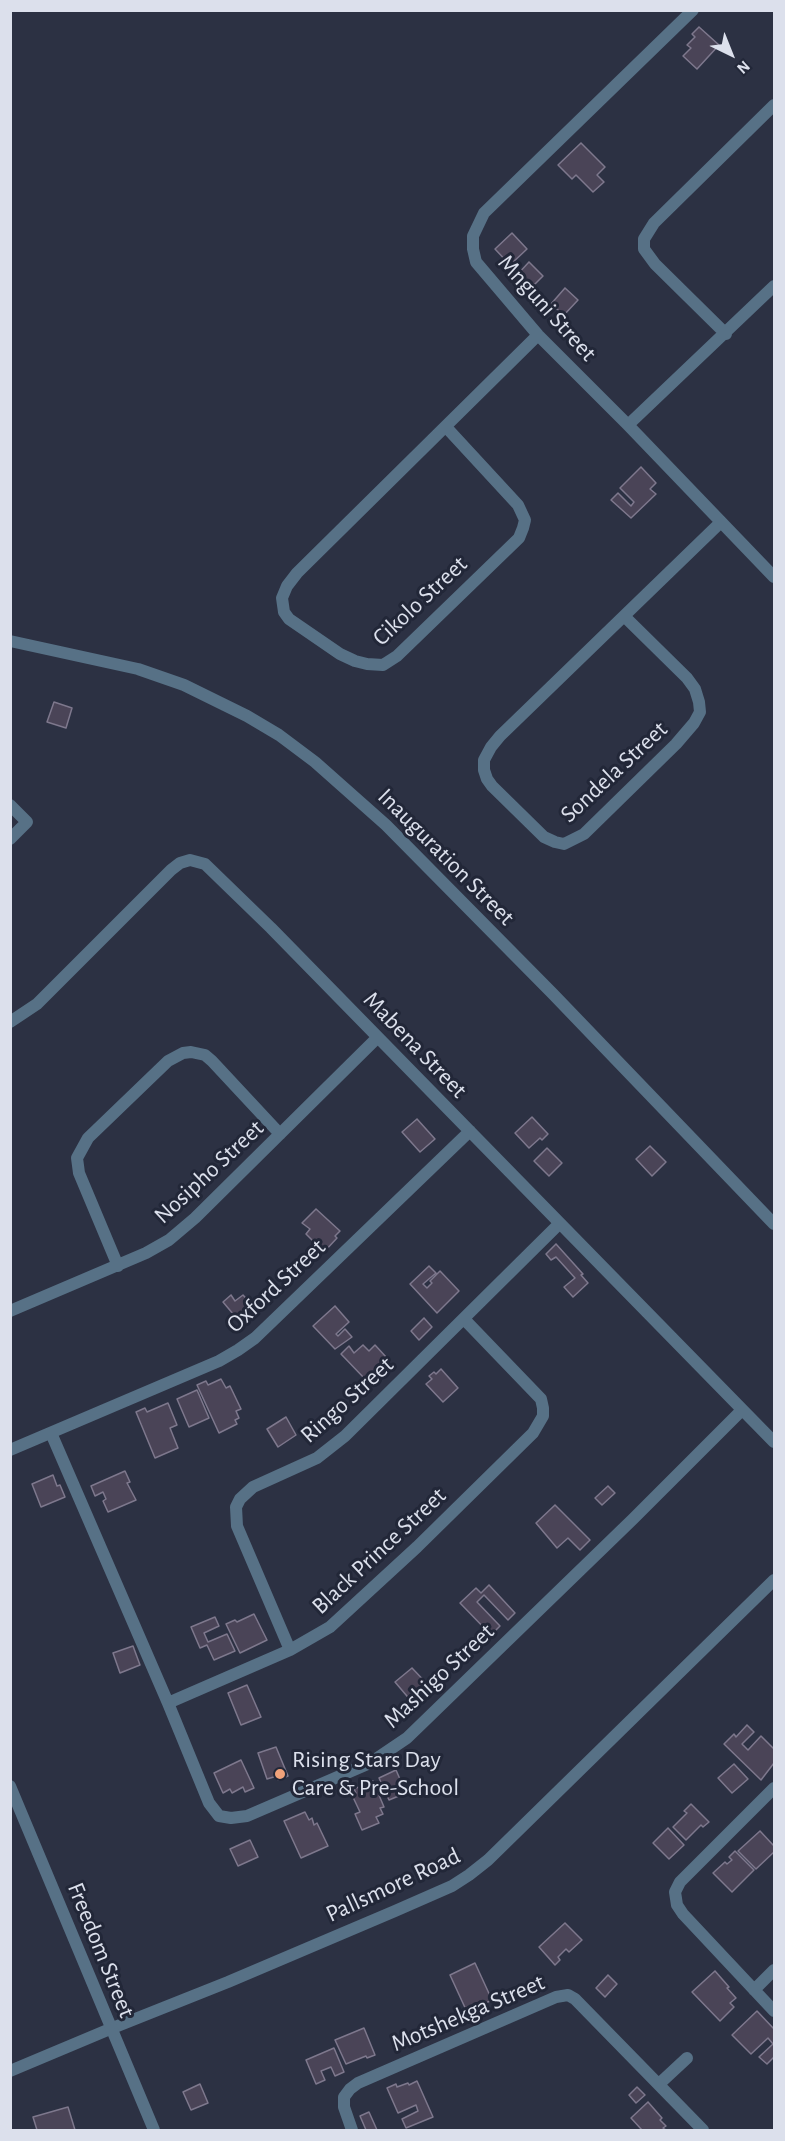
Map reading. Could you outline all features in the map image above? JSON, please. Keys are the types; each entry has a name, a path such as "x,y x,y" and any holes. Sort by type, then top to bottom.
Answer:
{"street":[{"name":"Mnguni Street","path":"693,10 484,213 473,236 476,262 538,335 774,577"},
{"path":"726,334 651,259 644,249 644,239 654,223 774,105"},
{"path":"628,425 774,286"},
{"name":"Cikolo Street","path":"446,427 518,505 525,520 523,528 519,538 397,656 383,665 355,661 340,654 289,619 284,612 282,598 287,586 297,573 538,335"},
{"name":"Sondela Street","path":"624,616 687,678 695,689 700,712 676,744 584,834 564,844 555,842 544,837 492,786 486,779 484,760 500,736 721,522"},
{"name":"Inauguration Street","path":"10,641 138,669 184,685 247,716 279,735 315,762 395,834 553,994 774,1224"},
{"path":"10,805 27,822 10,839"},
{"name":"Mabena Street","path":"10,1023 37,1004 171,870 180,863 190,860 205,864 774,1442"},
{"name":"Nosipho Street","path":"10,1311 118,1266 152,1250 178,1232 377,1038"},
{"path":"118,1266 78,1173 77,1158 88,1138 168,1062 183,1053 191,1052 205,1056 280,1134"},
{"name":"Oxford Street","path":"10,1450 219,1361 248,1344 470,1131"},
{"name":"Ringo Street","path":"290,1650 237,1526 236,1507 240,1499 253,1487 329,1450 559,1224"},
{"name":"Black Prince Street","path":"168,1703 290,1650 322,1633 533,1433 543,1416 541,1399 464,1319"},
{"name":"Mashigo Street","path":"51,1433 209,1803 219,1815 231,1818 247,1816 370,1763 398,1745 633,1519 742,1410"},
{"name":"Pallsmore Road","path":"10,2071 228,1982 452,1886 488,1860 774,1580"},
{"name":"Freedom Street","path":"10,1786 154,2130"},
{"path":"774,1788 680,1882 675,1892 682,1914 774,2011"},
{"path":"754,1990 774,1970"},
{"name":"Motshekga Street","path":"352,2130 344,2108 344,2097 358,2083 562,1995 576,1999 703,2130"},
{"path":"659,2084 687,2058"}],"building":[{"path":"699,27 719,45 697,69 683,56 691,48 687,45 695,37 692,34"},
{"path":"581,143 605,167 597,175 604,182 593,192 576,175 572,179 558,165"},
{"path":"512,233 527,249 510,265 495,249"},
{"path":"529,262 543,276 531,288 517,275"},
{"path":"565,288 578,300 564,315 551,304"},
{"path":"641,467 656,483 650,489 656,494 631,518 611,500 618,493 631,506 634,502 620,488"},
{"path":"54,702 72,708 66,728 47,722"},
{"path":"532,1117 548,1134 529,1148 515,1133"},
{"path":"417,1119 435,1139 420,1152 402,1132"},
{"path":"650,1146 666,1162 652,1176 636,1159"},
{"path":"547,1148 562,1163 549,1176 534,1161"},
{"path":"316,1209 340,1231 335,1236 337,1238 324,1252 306,1234 310,1229 302,1223"},
{"path":"556,1244 583,1274 581,1275 588,1283 573,1297 564,1287 575,1278 556,1257 551,1260 546,1254"},
{"path":"429,1266 436,1273 423,1284 427,1288 432,1283 430,1281 440,1271 459,1291 437,1313 410,1284"},
{"path":"231,1295 235,1301 243,1295 252,1305 244,1311 247,1315 239,1321 223,1302"},
{"path":"335,1306 349,1322 336,1334 338,1336 345,1329 352,1337 335,1349 313,1326"},
{"path":"424,1318 432,1327 419,1340 411,1331"},
{"path":"363,1345 369,1351 375,1345 387,1358 365,1379 341,1354 349,1346 354,1353"},
{"path":"441,1369 458,1388 443,1402 426,1384 432,1379 429,1376"},
{"path":"221,1379 226,1388 230,1386 241,1409 236,1411 239,1418 235,1420 237,1424 219,1433 197,1385 206,1381 208,1385"},
{"path":"197,1390 209,1418 189,1427 177,1399"},
{"path":"168,1403 177,1425 170,1428 178,1448 155,1458 136,1412 145,1408 147,1412"},
{"path":"286,1417 296,1435 278,1447 267,1429"},
{"path":"125,1471 130,1482 127,1483 136,1500 108,1512 103,1501 106,1499 103,1492 95,1496 91,1486"},
{"path":"53,1475 65,1497 41,1507 32,1484"},
{"path":"608,1486 615,1493 602,1505 595,1498"},
{"path":"555,1505 590,1540 580,1550 568,1538 557,1548 536,1523"},
{"path":"489,1585 515,1613 508,1620 484,1595 477,1602 500,1626 491,1635 460,1603 476,1588 481,1593"},
{"path":"254,1614 267,1640 240,1653 226,1624 235,1620 237,1622"},
{"path":"215,1617 219,1626 204,1633 208,1642 227,1634 235,1651 214,1660 207,1645 200,1648 191,1627"},
{"path":"133,1646 140,1665 120,1673 113,1653"},
{"path":"412,1668 430,1687 412,1702 395,1682"},
{"path":"247,1685 261,1717 241,1725 228,1693"},
{"path":"747,1725 754,1732 742,1744 748,1750 761,1736 774,1749 774,1763 761,1780 724,1744 734,1734 736,1737"},
{"path":"276,1747 288,1776 278,1780 277,1776 267,1779 258,1753"},
{"path":"241,1760 254,1788 245,1792 243,1787 232,1793 230,1789 223,1793 214,1773"},
{"path":"734,1764 748,1779 732,1793 718,1778"},
{"path":"396,1770 406,1793 389,1800 379,1778"},
{"path":"373,1781 384,1807 380,1808 383,1814 376,1817 379,1823 362,1830 355,1814 360,1812 352,1795 356,1793 354,1789"},
{"path":"691,1804 709,1822 703,1827 701,1825 686,1840 673,1827 687,1813 684,1811"},
{"path":"305,1812 309,1820 312,1818 314,1825 317,1823 328,1846 301,1858 284,1821"},
{"path":"668,1828 684,1845 669,1859 653,1843"},
{"path":"760,1831 774,1846 774,1852 756,1869 738,1851"},
{"path":"250,1840 258,1857 238,1866 230,1849"},
{"path":"735,1851 754,1870 732,1892 713,1873 725,1862 727,1864 732,1860 729,1857"},
{"path":"565,1923 582,1940 569,1952 566,1949 558,1957 560,1960 555,1965 539,1947"},
{"path":"475,1963 492,2000 467,2012 450,1975"},
{"path":"715,1971 736,1998 730,2003 734,2007 720,2021 692,1992"},
{"path":"608,1975 617,1984 605,1997 596,1988"},
{"path":"757,2011 774,2029 774,2057 767,2064 759,2057 773,2044 768,2038 751,2054 732,2035"},
{"path":"364,2028 375,2055 346,2064 335,2040"},
{"path":"334,2048 344,2072 335,2076 331,2067 321,2071 325,2080 316,2084 306,2060"},
{"path":"417,2081 433,2117 406,2128 402,2119 418,2111 416,2105 398,2113 387,2088 396,2084 397,2087 408,2083 409,2085"},
{"path":"200,2084 208,2103 191,2110 183,2092"},
{"path":"637,2087 645,2095 636,2103 629,2095"},
{"path":"648,2102 662,2118 660,2120 666,2126 663,2128 666,2130 642,2130 631,2118"},
{"path":"68,2107 75,2130 37,2130 33,2117"},
{"path":"369,2112 377,2130 366,2130 360,2116"}],"place":[{"name":"Rising Stars Day Care & Pre-School","path":"280,1774"}]}
